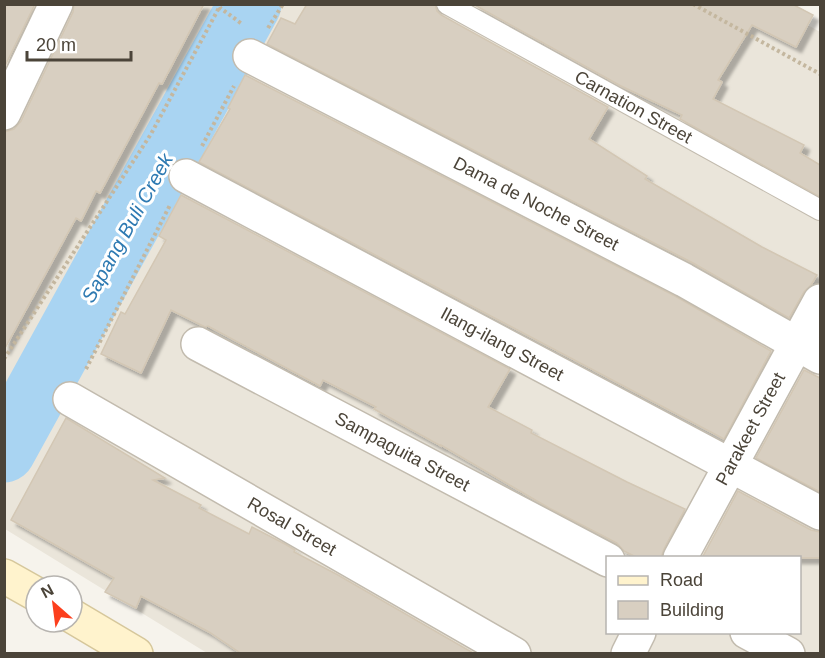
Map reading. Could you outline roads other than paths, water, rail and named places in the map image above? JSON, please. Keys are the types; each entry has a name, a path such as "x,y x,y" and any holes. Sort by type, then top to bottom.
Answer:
{"main road":[{"path":"4,576 24,587"},
{"path":"84,623 136,654"}],"street":[{"path":"4,113 56,4"},
{"name":"Dama de Noche Street","path":"249,42 809,351"},
{"name":"Ilang-ilang Street","path":"186,176 820,513"},
{"name":"Parakeet Street","path":"681,556 731,464 809,351 820,301"},
{"name":"Sampaguita Street","path":"198,344 606,559"},
{"name":"Rosal Street","path":"70,399 514,654"},
{"path":"628,654 638,634"},
{"path":"749,634 788,654"}],"lane":[{"name":"Carnation Street","path":"447,4 820,210"}],"waterway":[{"name":"Sapang Buli Creek","path":"4,451 250,4"}]}
